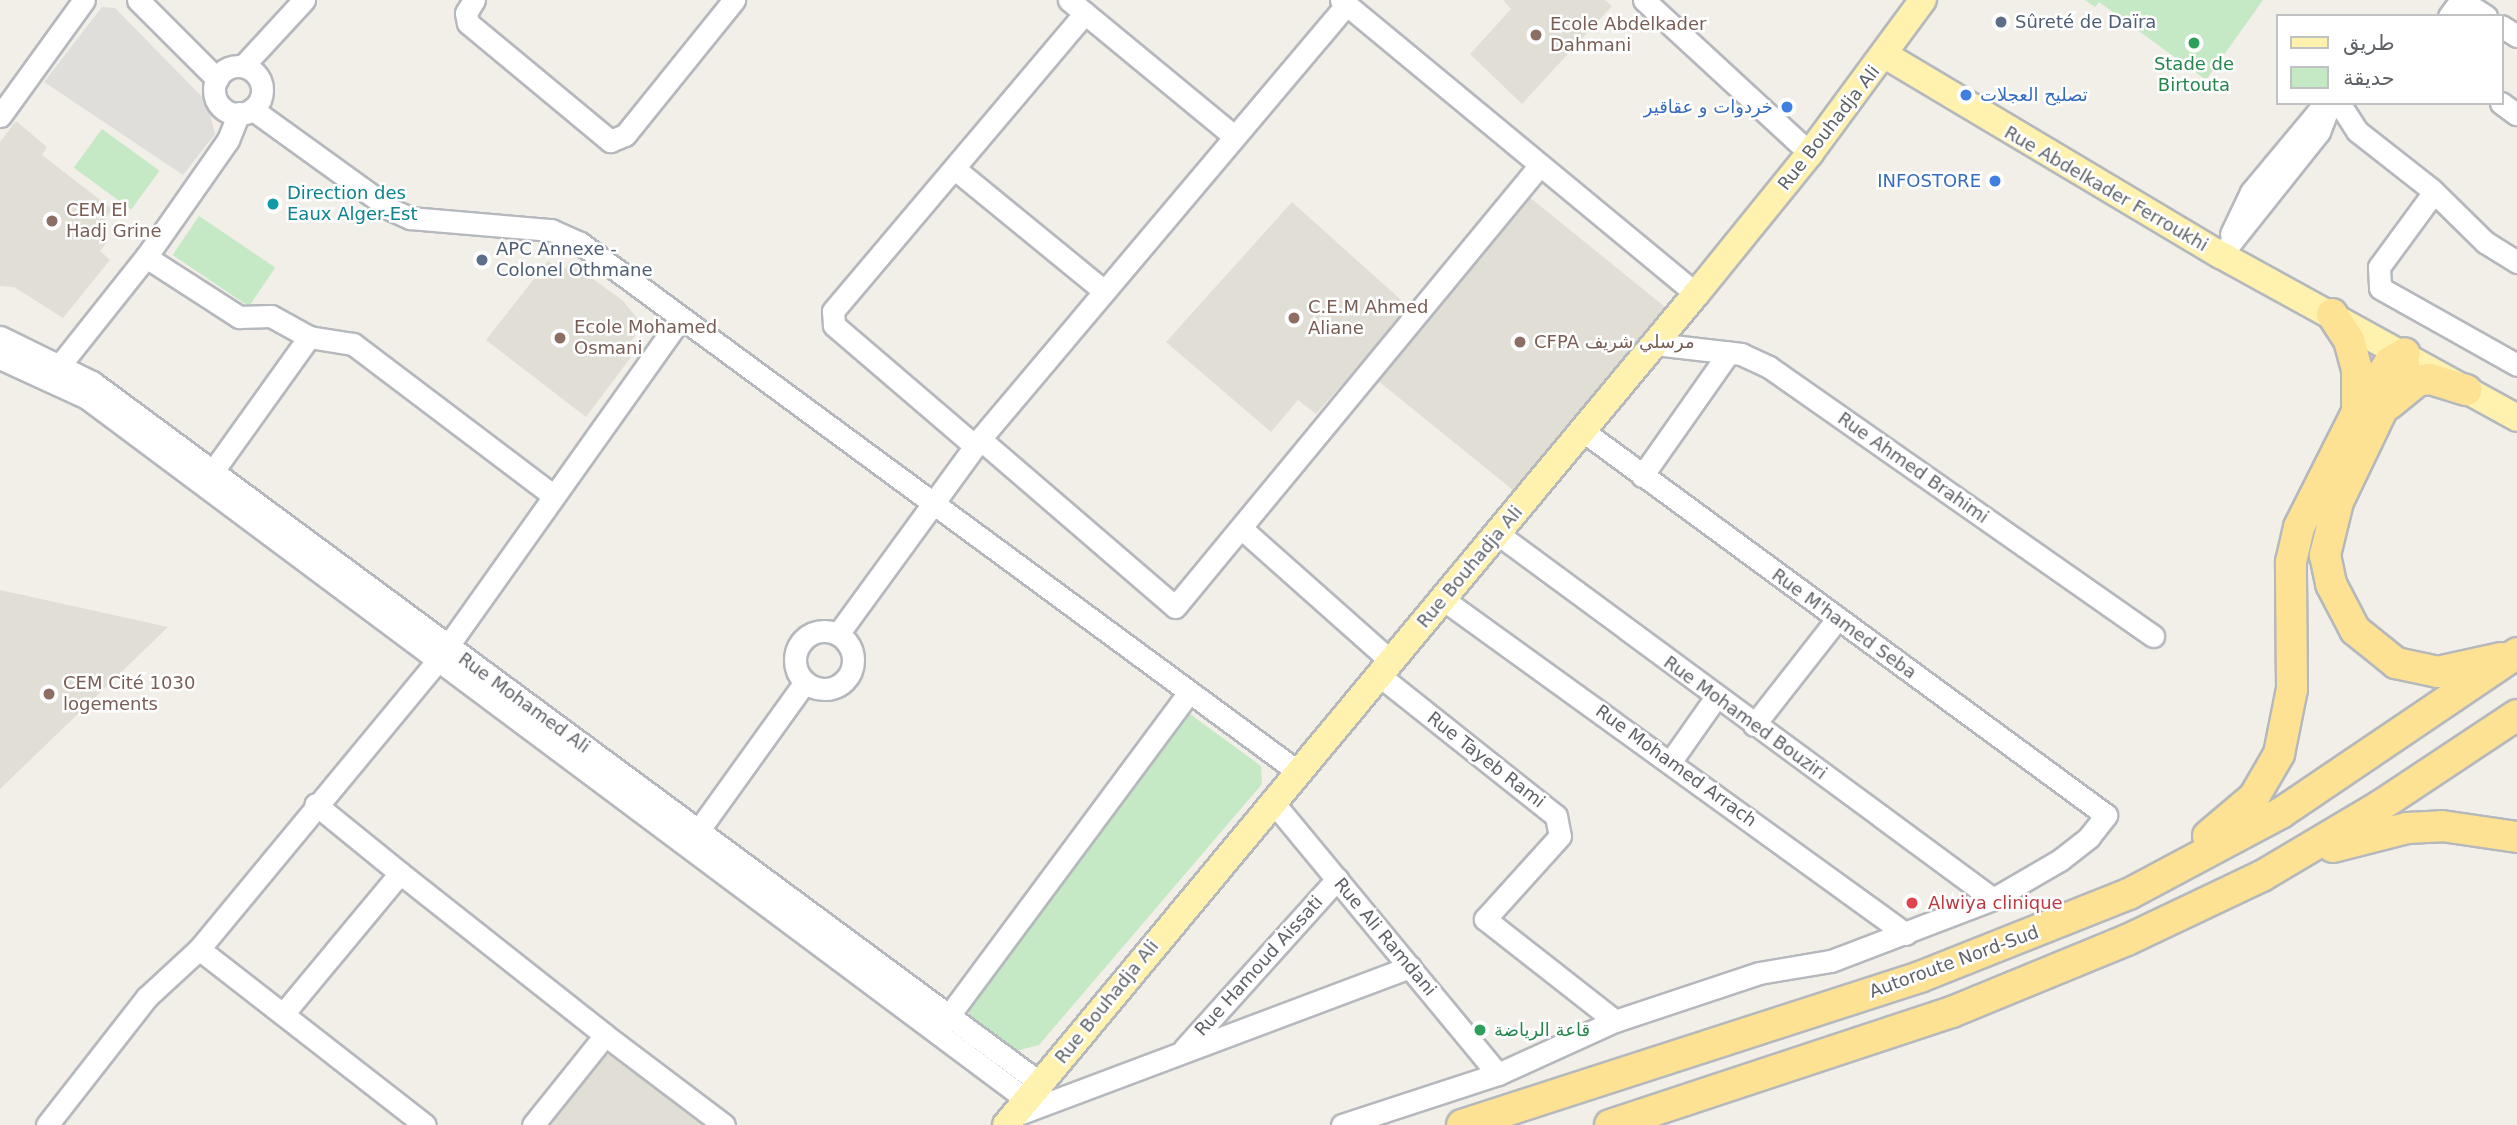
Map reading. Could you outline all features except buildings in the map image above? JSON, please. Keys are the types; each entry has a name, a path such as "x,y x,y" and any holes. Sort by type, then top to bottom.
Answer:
{"highway":[{"path":"2332,314 2348,340 2357,369 2357,412"},
{"path":"2405,353 2403,368 2386,407 2345,482 2330,528 2325,555 2340,607 2355,630 2375,648 2413,670 2472,667 2517,648"},
{"path":"2129,894 2231,820 2254,797 2278,754 2292,689 2291,562 2312,495 2357,412 2390,362 2405,353"},
{"path":"2386,407 2417,381 2430,379 2466,390"},
{"name":"Autoroute Nord-Sud","path":"1462,1125 1920,977 2129,894 2281,813 2517,653"},
{"path":"2262,876 2380,806 2517,715"},
{"path":"1610,1125 1952,1012 2127,940 2262,876 2338,845 2407,828 2442,826 2517,837"}],"main road":[{"name":"Rue Bouhadja Ali","path":"1022,1106 1272,801 1444,600 1696,294 1810,153 1885,55 1923,0"},
{"name":"Rue Abdelkader Ferroukhi","path":"1885,55 2221,256 2405,353 2517,418"}],"street":[{"path":"0,116 84,0"},
{"path":"138,0 217,79 218,103 246,111 392,210 411,218 566,235 1297,772"},
{"path":"217,79 228,68 243,66 304,0"},
{"path":"474,0 466,13 468,23 610,141 625,135 734,0"},
{"path":"1644,0 1810,153"},
{"path":"2450,14 2461,0 2483,14"},
{"path":"838,634 930,503 977,442 1344,2 1696,294"},
{"path":"1234,136 1077,7 955,169 832,316 834,325 1175,607 1540,165"},
{"path":"55,372 146,257 246,111 261,85 258,76 243,66"},
{"path":"2221,256 2319,132 2326,105"},
{"path":"2340,105 2357,131 2434,192 2485,242 2517,262"},
{"path":"955,169 1104,291"},
{"path":"2434,192 2379,267 2380,288 2517,365"},
{"path":"146,257 239,317 271,316 309,337 353,344 554,496"},
{"path":"47,1125 147,997 199,949 315,804 442,653 680,319"},
{"name":"Rue Mohamed Ali","path":"0,337 55,372 92,382 213,471 442,653 698,831 947,1018 1022,1106"},
{"path":"213,471 309,337"},
{"name":"Rue Ahmed Brahimi","path":"1655,344 1730,352 1769,367 2153,636"},
{"path":"1642,475 1730,352"},
{"path":"0,358 55,372 87,398 442,653 1022,1106 1180,1053 1410,967"},
{"name":"Rue M'hamed Seba","path":"1583,431 2106,815 2089,837 2060,860 1993,899"},
{"path":"1241,528 1385,669"},
{"name":"Rue Mohamed Bouziri","path":"1498,534 1993,899"},
{"name":"Rue Mohamed Arrach","path":"1444,600 1671,761 1906,934"},
{"path":"1754,725 1837,619"},
{"path":"816,632 838,634 852,649 847,678 823,689 805,682 796,667 800,643 816,632"},
{"name":"Rue Tayeb Rami","path":"1385,669 1556,816 1560,836 1485,919 1615,1021"},
{"path":"698,831 805,682"},
{"path":"947,1018 1188,693"},
{"path":"1671,761 1716,697"},
{"name":"Rue Ali Ramdani","path":"1272,801 1498,1074"},
{"path":"315,804 605,1035 724,1125"},
{"path":"282,1014 400,873"},
{"name":"Rue Hamoud Aissati","path":"1180,1053 1337,879"},
{"path":"1342,1125 1498,1074 1615,1021 1759,973 1831,961 1993,899"},
{"path":"199,949 425,1125"},
{"path":"533,1125 605,1035"}],"shaded area":[{"name":"Ecole Abdelkader Dahmani","path":"1503,0 1605,0 1612,6 1522,104 1470,54 1511,9"},
{"path":"102,7 115,8 207,102 215,134 183,175 44,82"},
{"name":"CEM El Hadj Grine","path":"16,121 47,147 42,155 112,209 95,233 107,242 100,251 110,260 63,318 14,287 0,286 0,142"},
{"name":"CFPA مرسلي شريف","path":"1528,196 1665,307 1515,492 1378,381"},
{"name":"C.E.M Ahmed Aliane","path":"1292,202 1410,308 1316,414 1298,400 1271,432 1166,342"},
{"name":"Ecole Mohamed Osmani","path":"548,261 563,271 570,262 623,301 637,318 635,336 622,351 631,357 586,417 486,340"},
{"name":"CEM Cité 1030 logements","path":"0,590 168,627 0,789"},
{"path":"614,1053 710,1125 549,1125 604,1056"}],"green space":[{"name":"Stade de Birtouta","path":"2085,0 2263,0 2206,80 2099,2 2095,7"},
{"path":"102,129 159,171 131,210 74,168"},
{"path":"199,216 275,267 249,306 173,255"},
{"path":"1190,714 1261,766 1262,784 1039,1045 1012,1052 972,1021 968,1011"}],"place":[{"name":"Sûreté de Daïra","path":"2001,22"},
{"name":"Ecole Abdelkader Dahmani","path":"1536,35"},
{"name":"Stade de Birtouta","path":"2194,43"},
{"name":"تصليح العجلات","path":"1966,95"},
{"name":"خردوات و عقاقير","path":"1787,107"},
{"name":"INFOSTORE","path":"1995,181"},
{"name":"Direction des Eaux Alger-Est","path":"273,204"},
{"name":"CEM El Hadj Grine","path":"52,221"},
{"name":"APC Annexe - Colonel Othmane","path":"482,260"},
{"name":"C.E.M Ahmed Aliane","path":"1294,318"},
{"name":"Ecole Mohamed Osmani","path":"560,338"},
{"name":"CFPA مرسلي شريف","path":"1520,342"},
{"name":"CEM Cité 1030 logements","path":"49,694"},
{"name":"Alwiya clinique","path":"1912,903"},
{"name":"قاعة الرياضة","path":"1480,1030"}]}
